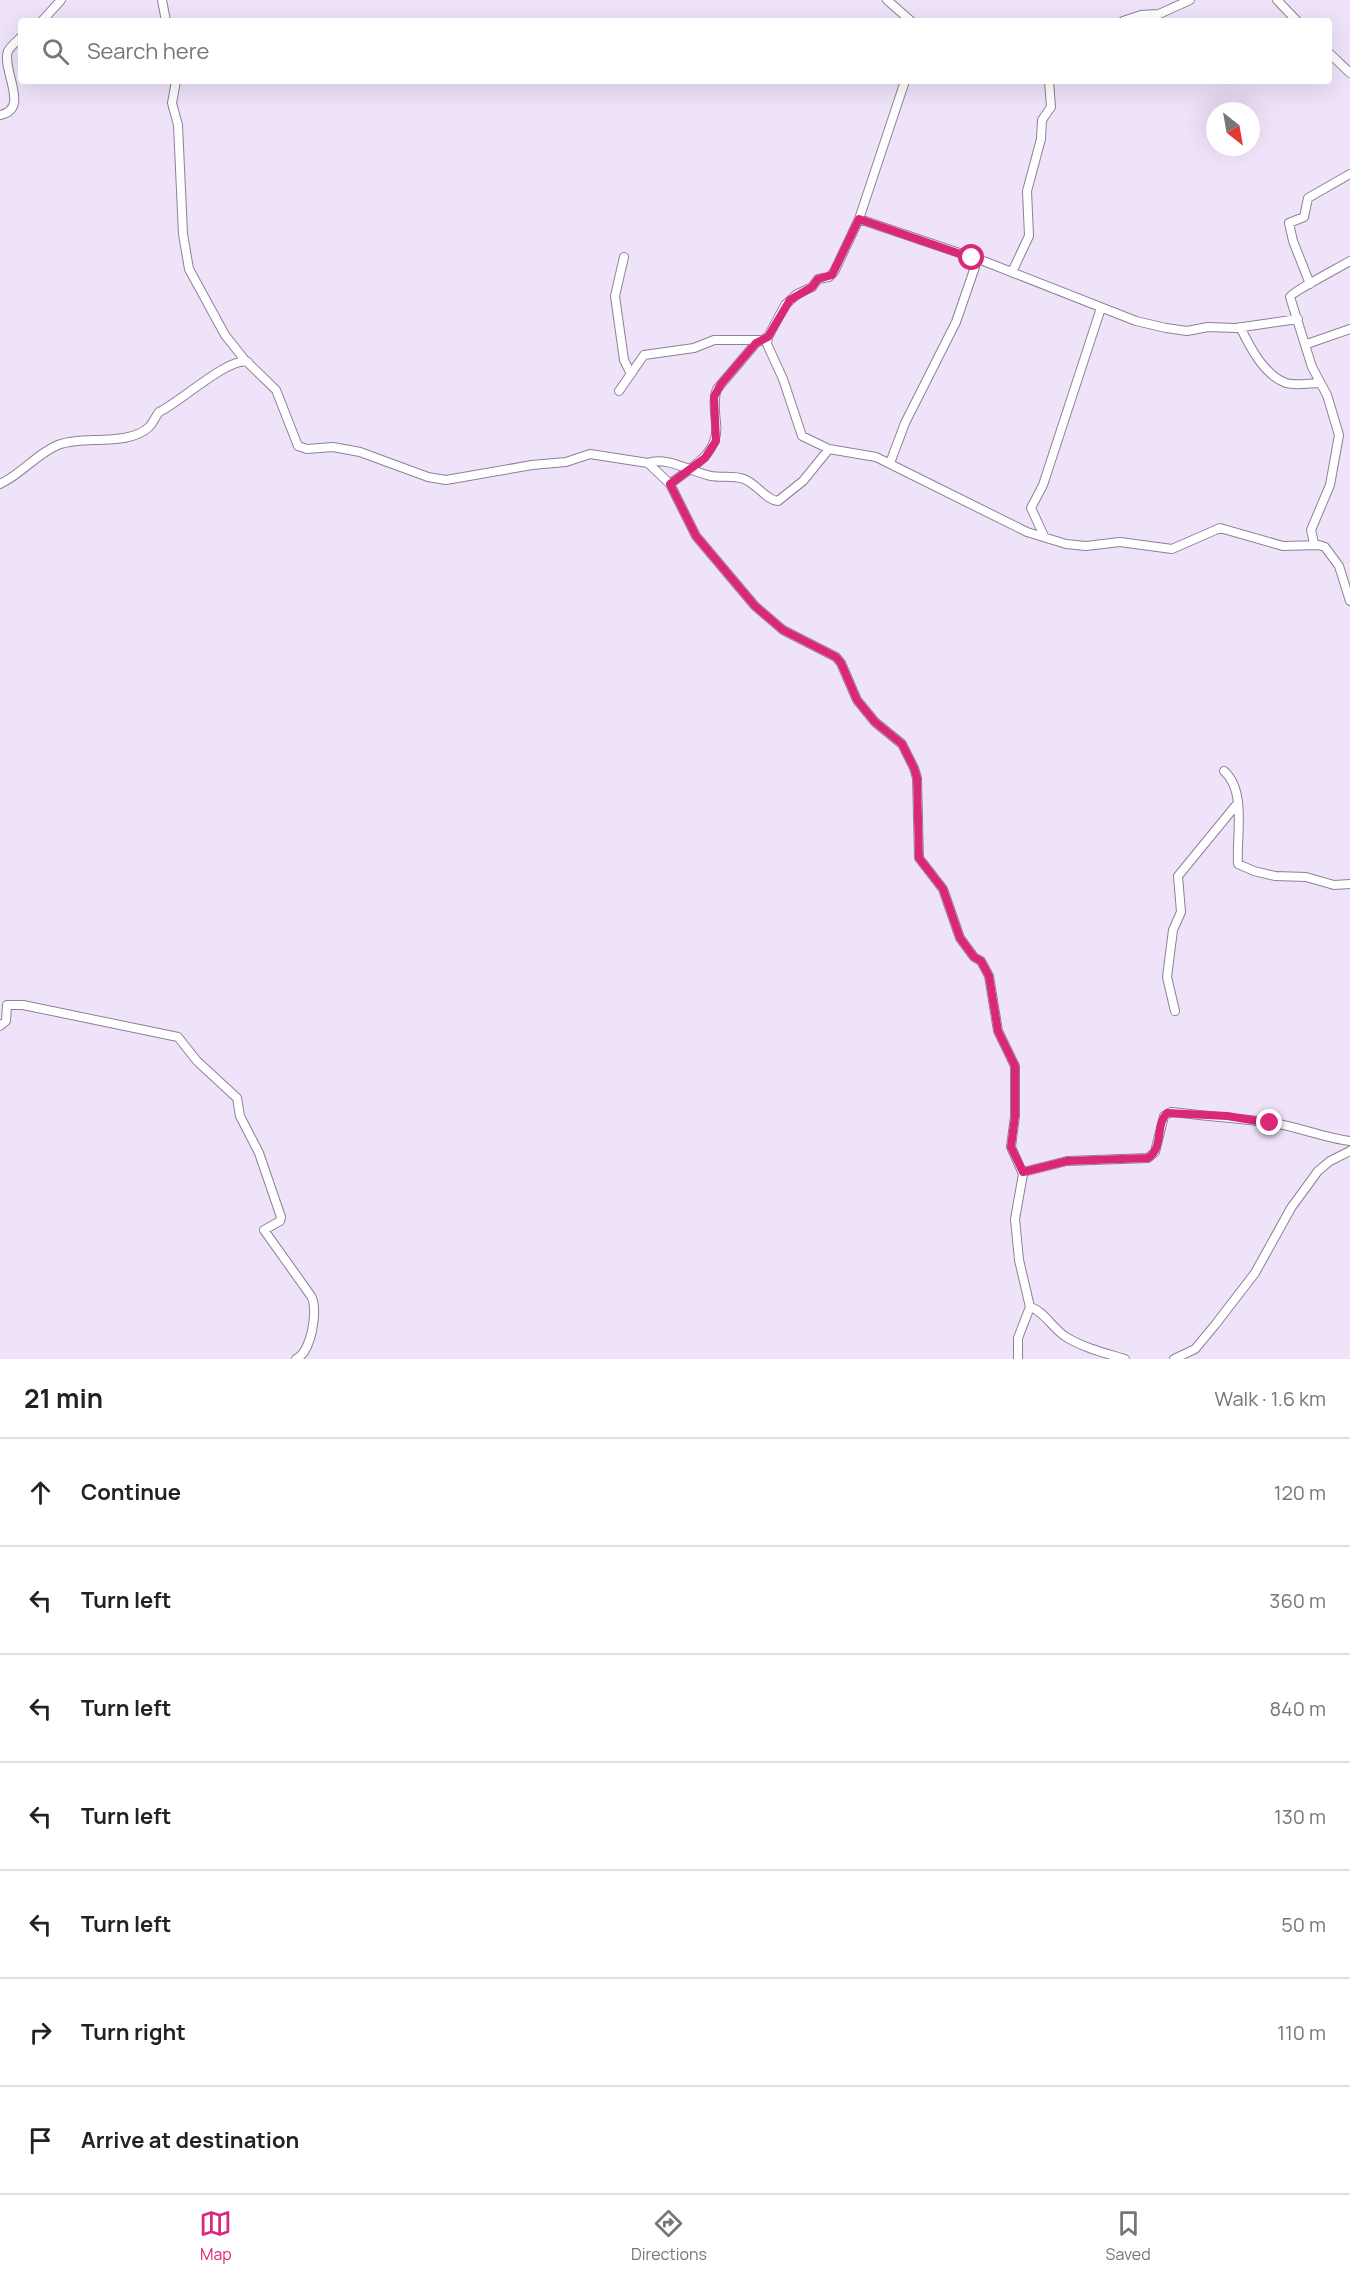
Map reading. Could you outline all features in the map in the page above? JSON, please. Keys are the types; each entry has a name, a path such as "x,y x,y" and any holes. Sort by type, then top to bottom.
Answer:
{"street":[{"path":"45,18 61,0"},
{"path":"162,0 165,18"},
{"path":"887,0 906,18"},
{"path":"1132,18 1160,14 1190,0"},
{"path":"1277,0 1294,18"},
{"path":"0,115 6,114 14,105 14,94 7,65 8,53 18,41"},
{"path":"1332,56 1350,73"},
{"path":"175,84 172,103 178,125 185,254 196,285 217,322 248,362 276,390 295,441 302,449 342,447 369,454 428,477 446,480 523,466 566,462 590,454 648,463 660,461 711,476 745,479 771,500 778,501 802,481 829,449"},
{"path":"670,484 687,469 705,458 716,441 714,397 717,389 764,338 790,300 812,287 818,279 832,275 859,219 904,84"},
{"path":"1012,272 1029,236 1027,191 1041,138 1042,120 1051,107 1049,84"},
{"path":"1310,284 1293,241 1289,223 1304,217 1308,198 1350,174"},
{"path":"859,219 972,258 978,263 1012,272 1136,321 1179,331 1208,327 1240,327 1298,319"},
{"path":"624,257 615,296 624,360 631,375"},
{"path":"1314,543 1311,530 1330,485 1339,435 1327,395 1312,367 1307,344 1290,297 1297,289 1350,261"},
{"path":"890,463 905,423 952,330 978,263"},
{"path":"1044,536 1031,508 1043,485 1101,308"},
{"path":"1240,327 1256,355 1280,380 1290,384 1320,383"},
{"path":"1307,344 1350,329"},
{"path":"619,391 644,355 694,348 714,340 764,338"},
{"path":"764,338 783,379 799,432 804,438 829,449 861,453 890,463 1027,532 1072,545 1120,542 1172,549 1220,528 1283,546 1314,543 1325,547 1334,559 1350,601"},
{"path":"0,484 19,474 38,457 62,443 98,441 142,432 154,422 159,411 172,406 193,388 236,363 248,362"},
{"path":"648,463 670,484 696,536 717,564 755,606 783,630 836,657 841,663 857,700 906,751 917,778 919,858 943,889 960,938 974,957 981,961 989,976 998,1031 1015,1066 1015,1116 1011,1147 1023,1172 1015,1219 1019,1260 1030,1307 1018,1338 1018,1359"},
{"path":"1224,771 1236,787 1239,865 1275,876 1306,877 1334,885 1350,884"},
{"path":"1175,1011 1167,977 1173,930 1181,912 1178,876 1237,804"},
{"path":"0,1026 6,1021 7,1005 23,1005 178,1036 197,1061 234,1094 239,1101 240,1116 259,1153 281,1217 280,1221 264,1230 311,1296 316,1307 304,1352 296,1359"},
{"path":"1023,1172 1067,1161 1148,1158 1155,1152 1163,1118 1171,1112 1236,1117 1313,1132 1329,1139 1350,1141"},
{"path":"1174,1359 1195,1349 1215,1325 1255,1272 1291,1208 1318,1171 1326,1163 1350,1152"},
{"path":"1030,1307 1036,1308 1055,1330 1074,1342 1125,1359"}],"route":[{"path":"972,258 859,219 848,246 832,275 818,279 812,287 790,300 778,316 768,337 756,343 727,375 714,397 716,441 705,458 687,469 670,484 696,536 717,564 755,606 783,630 836,657 841,663 857,700 875,722 902,744 906,751 917,778 919,858 943,889 960,938 974,957 981,961 989,976 1000,1038 1015,1066 1015,1116 1011,1147 1023,1172 1067,1161 1148,1158 1155,1152 1163,1118 1171,1112 1227,1116 1270,1123"}]}
